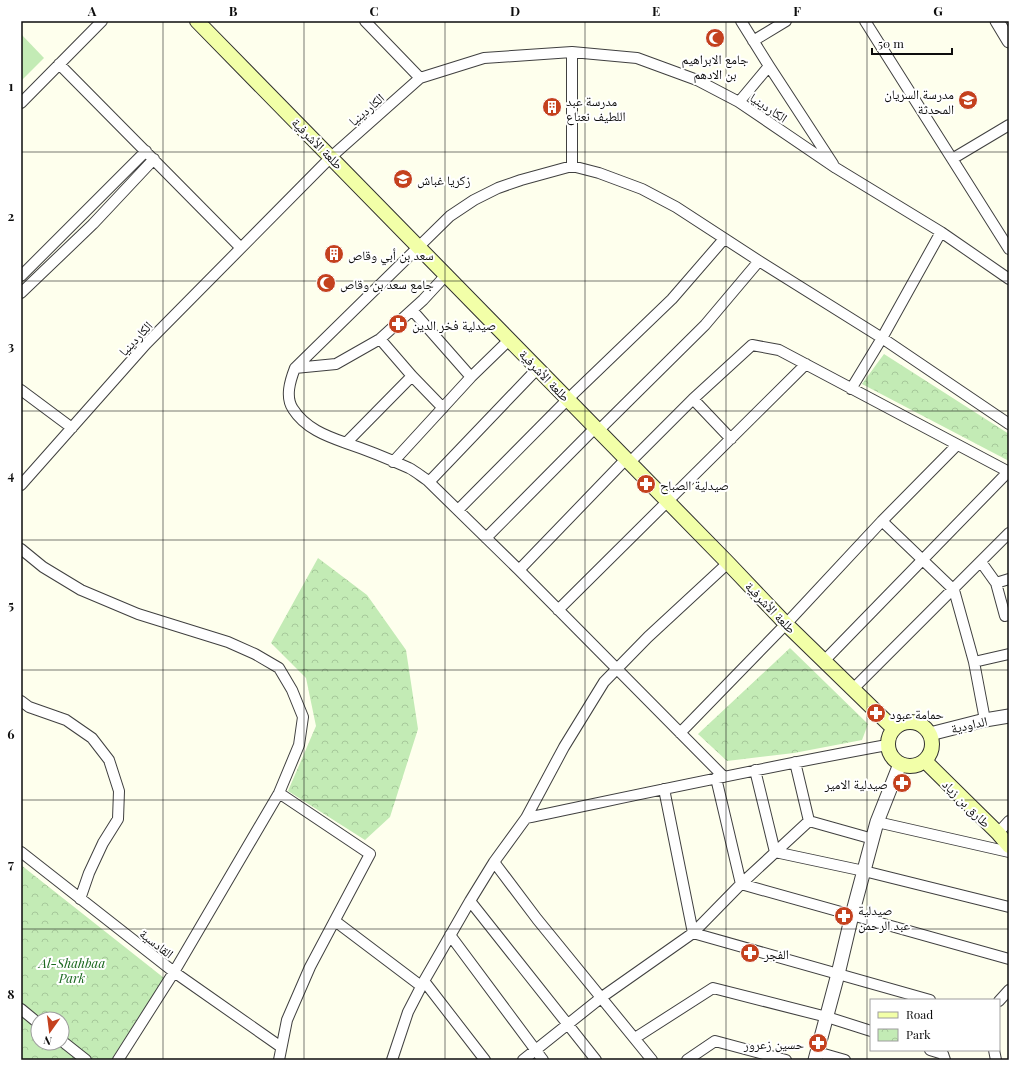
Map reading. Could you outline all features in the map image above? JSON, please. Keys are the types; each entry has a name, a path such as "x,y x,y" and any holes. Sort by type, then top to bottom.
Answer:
{"main road":[{"name":"طلعة الأشرفية","path":"197,21 447,274 786,624 824,660 852,690 893,728"},
{"path":"913,722 920,724 926,728 930,734 932,739 931,751 925,761 913,766 900,764 891,756 887,746 888,739 893,728 899,724 913,722"},
{"name":"طارق بن زياد","path":"925,761 998,833 1009,846"}],"street":[{"path":"21,103 102,21"},
{"path":"365,21 420,78"},
{"name":"الكاردينيا","path":"741,21 836,168"},
{"path":"753,41 786,21"},
{"path":"865,21 1009,249"},
{"path":"997,21 1009,41"},
{"path":"572,52 572,166"},
{"name":"الكاردينيا","path":"21,485 146,344 332,157 420,78 484,58 572,52 637,58 697,80 739,102 836,168 941,232 1009,279"},
{"path":"59,64 241,248"},
{"path":"739,102 769,66"},
{"path":"952,159 1009,125"},
{"path":"21,276 146,151"},
{"path":"21,293 93,224 154,159"},
{"path":"741,884 720,777 680,732 429,482 410,468 346,443 331,439 314,430 301,420 292,408 289,396 290,381 295,368 450,216 474,200 498,188 572,166 599,173 642,189 676,207 758,261 882,338 1009,424"},
{"path":"851,389 882,338 941,232"},
{"path":"458,510 568,399 672,299 724,239"},
{"path":"486,538 705,325 758,261"},
{"path":"295,368 336,364 380,339 412,310 447,274"},
{"path":"412,310 471,377"},
{"path":"380,339 412,376 443,408"},
{"path":"393,462 471,377 510,339"},
{"path":"519,570 628,460 752,345 779,350 1009,472 824,660"},
{"path":"558,610 806,364"},
{"path":"429,482 538,368"},
{"path":"346,443 412,376"},
{"path":"21,390 72,428"},
{"path":"693,399 731,439"},
{"path":"680,732 786,624 882,521 957,445"},
{"path":"882,521 954,590 974,662 984,720"},
{"path":"852,690 954,590 1009,533"},
{"path":"21,550 43,567 81,590 138,614 228,642 255,654 279,668 292,690 303,717 299,745 278,793 174,972 118,1060"},
{"path":"981,562 996,583 1005,616 1009,615"},
{"path":"392,1060 408,1012 450,935 494,862 526,818 564,747 604,682 648,637 728,563"},
{"path":"996,583 1009,579"},
{"path":"974,662 1009,654"},
{"path":"21,701 29,706 66,720 92,738 109,760 119,791 118,819 103,843 80,899"},
{"name":"الداودية","path":"930,734 984,720 1009,716"},
{"path":"526,818 795,762 887,746"},
{"path":"795,762 809,821"},
{"path":"845,1060 816,1056 872,839 877,822 900,764"},
{"path":"755,770 775,852"},
{"path":"664,789 693,933"},
{"path":"278,793 370,854 310,967 287,1020 278,1060"},
{"path":"809,821 872,839"},
{"path":"523,1060 602,997 693,933 741,884 809,821"},
{"path":"998,833 1009,821"},
{"path":"877,822 1009,852"},
{"name":"القادسية","path":"21,852 174,972 281,1047"},
{"path":"775,852 864,871 1009,907"},
{"path":"494,862 537,920 602,997 652,1060"},
{"path":"741,884 1009,959"},
{"path":"470,900 596,1060"},
{"path":"334,921 423,984 485,1060"},
{"path":"693,933 926,999"},
{"path":"450,935 543,1060"},
{"path":"635,1038 713,988 826,1017 870,1031"},
{"path":"1000,1000 1009,990"},
{"path":"21,1010 30,1017"},
{"path":"687,1060 715,1041 786,1060"},
{"path":"70,1047 86,1060"},
{"path":"932,1051 943,1056"}],"green space":[{"path":"21,34 44,58 21,81"},
{"path":"884,354 1009,434 1009,461 862,384"},
{"path":"318,558 367,595 406,650 418,729 390,817 365,840 288,791 316,726 306,678 271,643"},
{"path":"790,648 868,724 862,740 794,753 727,761 698,734"},
{"name":"Al-Shahbaa Park","path":"21,865 164,978 111,1060 21,1060"}],"place":[{"name":"جامع الابراهيم بن الادهم","path":"715,38"},
{"name":"مدرسة السريان المحدثة","path":"968,100"},
{"name":"مدرسة عبد اللطيف نعناع","path":"552,107"},
{"name":"زكريا غباش","path":"403,179"},
{"name":"سعد بن أبي وقاص","path":"334,254"},
{"name":"جامع سعد بن وقاص","path":"326,283"},
{"name":"صيدلية فخر الدين","path":"398,324"},
{"name":"صيدلية الصباح","path":"646,484"},
{"name":"حمامة عبود","path":"876,713"},
{"name":"صيدلية الامير","path":"902,783"},
{"name":"صيدلية عبد الرحمن","path":"844,916"},
{"name":"الفجر","path":"750,953"},
{"name":"حسين زعرور","path":"818,1043"}]}
